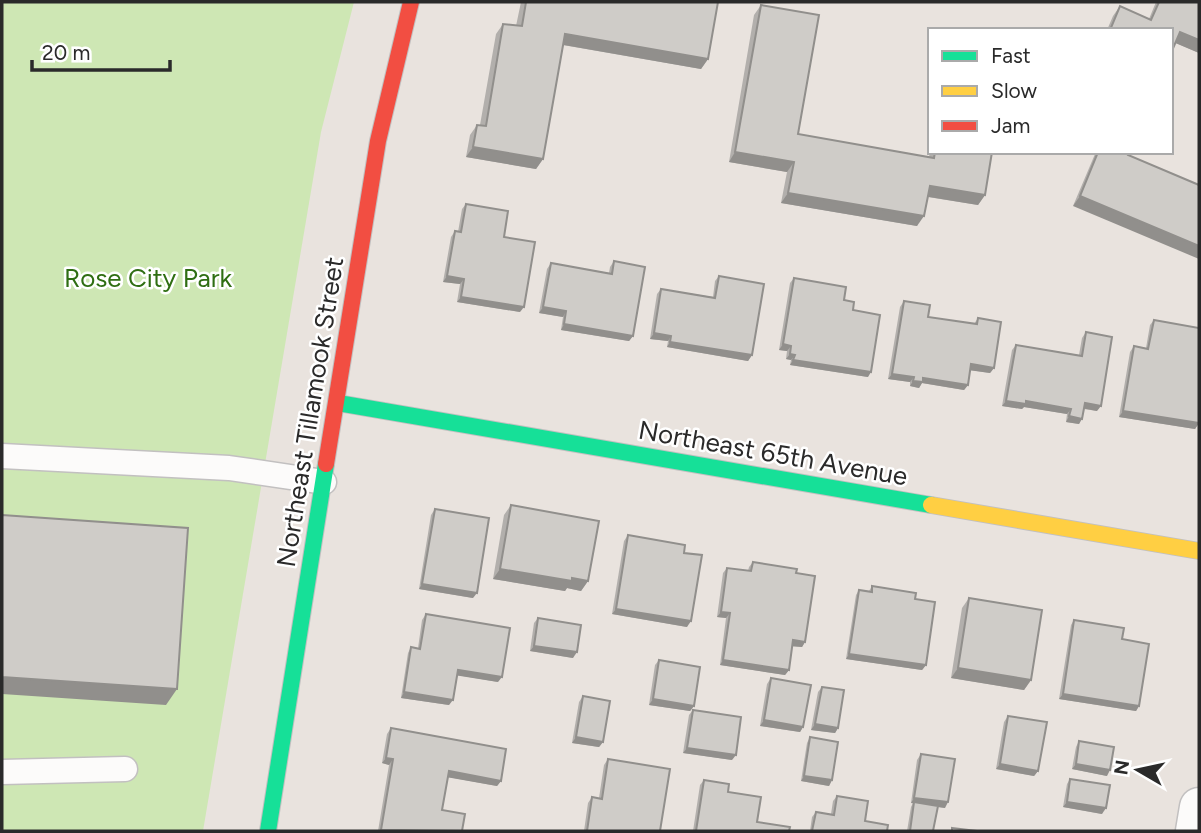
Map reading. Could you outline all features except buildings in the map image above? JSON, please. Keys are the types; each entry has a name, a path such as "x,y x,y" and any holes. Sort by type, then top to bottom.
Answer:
{"street":[{"name":"Northeast Tillamook Street","path":"268,831 378,141 411,2"},
{"name":"Northeast 65th Avenue","path":"338,403 1199,551"},
{"path":"1195,831 1199,807"}],"lane":[{"path":"2,456 229,468 324,482"},
{"path":"2,772 125,769"}],"green space":[{"name":"Rose City Park","path":"2,2 354,2 321,132 203,831 2,831"}],"traffic: fast":[{"path":"338,403 931,505"},
{"path":"268,831 326,464"}],"traffic: slow":[{"path":"931,505 1199,551"}],"traffic: jam":[{"path":"326,464 378,141 411,2"}]}
